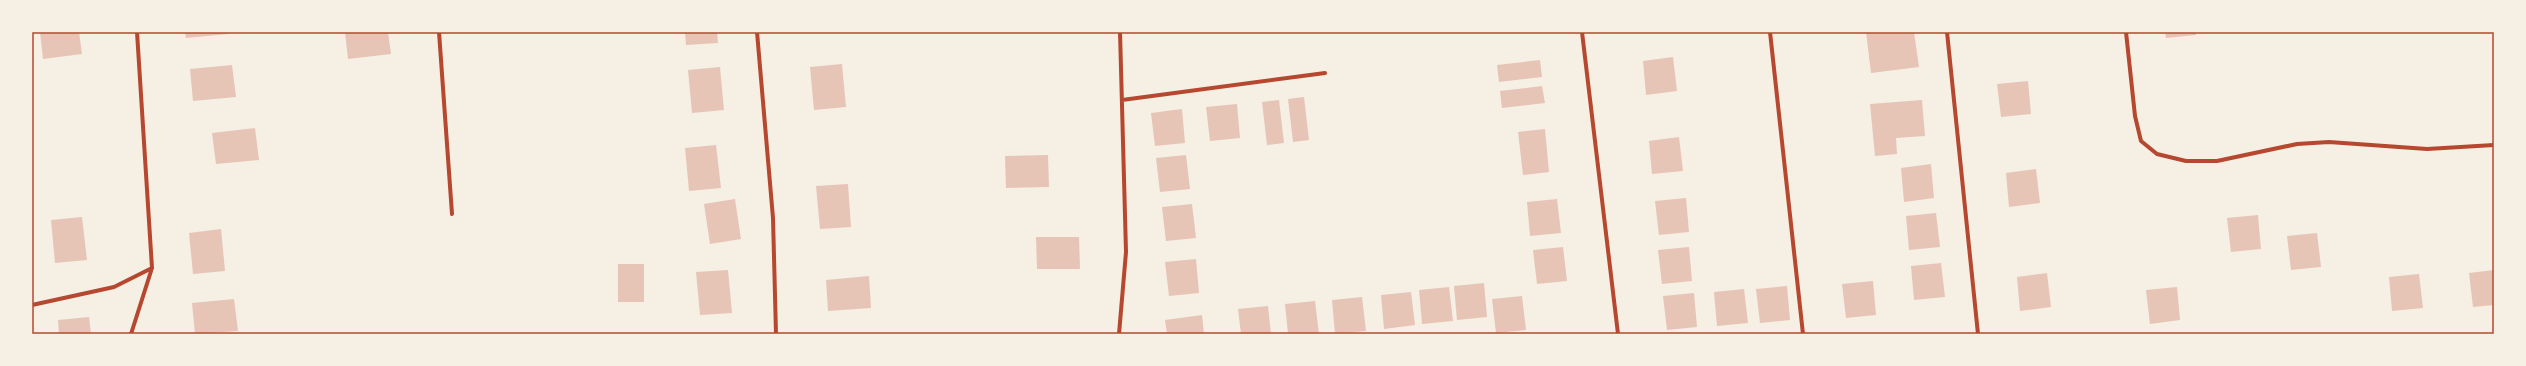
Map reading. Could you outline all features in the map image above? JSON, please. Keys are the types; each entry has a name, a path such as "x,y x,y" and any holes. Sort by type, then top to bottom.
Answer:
{"street":[{"path":"131,334 152,268 137,32"},
{"path":"439,32 452,214"},
{"path":"758,32 773,218 776,334"},
{"path":"1119,334 1126,252 1120,32"},
{"path":"1582,32 1618,334"},
{"path":"1770,32 1803,334"},
{"path":"1947,32 1978,334"},
{"path":"2126,32 2135,116 2141,141 2157,154 2186,161 2217,161 2297,144 2329,142 2427,149 2494,145"},
{"path":"1122,100 1325,73"},
{"path":"32,305 114,287 152,268"}],"building":[{"path":"40,32 79,32 82,54 43,59"},
{"path":"185,32 228,32 228,34 186,38"},
{"path":"345,32 388,32 391,54 348,59"},
{"path":"685,32 717,32 718,43 686,45"},
{"path":"1866,32 1914,32 1919,67 1871,73"},
{"path":"2165,32 2196,32 2196,35 2166,38"},
{"path":"1673,57 1677,91 1646,95 1643,61"},
{"path":"1540,60 1542,77 1499,82 1497,65"},
{"path":"842,64 846,107 814,110 810,67"},
{"path":"232,65 236,97 193,101 190,69"},
{"path":"720,67 724,110 692,113 688,70"},
{"path":"2028,81 2031,114 2001,117 1997,84"},
{"path":"1542,86 1545,103 1502,108 1500,91"},
{"path":"1304,97 1309,140 1293,142 1288,99"},
{"path":"1279,100 1284,143 1267,145 1262,102"},
{"path":"1922,100 1925,136 1896,138 1897,154 1875,156 1870,104"},
{"path":"1237,104 1240,138 1210,141 1206,107"},
{"path":"1182,109 1185,143 1155,146 1151,113"},
{"path":"255,128 259,160 216,164 212,133"},
{"path":"1545,129 1549,172 1523,175 1518,132"},
{"path":"1679,137 1683,171 1652,174 1649,141"},
{"path":"716,145 721,188 689,191 685,148"},
{"path":"1048,155 1049,187 1006,188 1005,156"},
{"path":"1186,155 1190,189 1160,192 1156,158"},
{"path":"1931,164 1934,198 1904,202 1901,168"},
{"path":"2036,169 2040,203 2009,207 2006,173"},
{"path":"848,184 851,227 820,229 816,186"},
{"path":"1686,198 1689,232 1659,235 1655,201"},
{"path":"735,199 741,239 710,244 704,204"},
{"path":"1557,199 1561,233 1530,236 1527,202"},
{"path":"1192,204 1196,238 1166,241 1162,207"},
{"path":"1936,213 1940,247 1909,250 1906,216"},
{"path":"2258,215 2261,249 2231,252 2227,218"},
{"path":"82,217 87,260 55,263 51,220"},
{"path":"221,229 225,271 193,274 189,233"},
{"path":"2317,233 2321,267 2291,270 2287,236"},
{"path":"1036,237 1079,237 1080,269 1037,269"},
{"path":"1563,247 1567,281 1537,284 1533,250"},
{"path":"1689,247 1692,281 1662,284 1658,250"},
{"path":"1196,259 1199,293 1169,296 1165,262"},
{"path":"1941,263 1945,297 1914,300 1911,266"},
{"path":"618,264 644,264 644,302 618,302"},
{"path":"728,270 732,313 700,315 696,272"},
{"path":"2494,270 2494,305 2473,307 2469,273"},
{"path":"2047,273 2051,307 2020,311 2017,277"},
{"path":"2419,274 2423,308 2392,311 2389,277"},
{"path":"869,276 871,308 828,311 826,280"},
{"path":"1873,281 1876,315 1846,318 1842,284"},
{"path":"1484,283 1487,317 1457,320 1454,286"},
{"path":"1787,286 1790,320 1760,323 1756,289"},
{"path":"1449,287 1453,321 1422,324 1419,290"},
{"path":"2177,287 2180,320 2150,324 2146,290"},
{"path":"1744,289 1748,323 1717,326 1714,292"},
{"path":"1411,292 1415,325 1384,329 1381,295"},
{"path":"1694,293 1697,327 1667,330 1663,296"},
{"path":"1522,296 1526,330 1496,333 1492,299"},
{"path":"1362,297 1366,331 1335,334 1332,300"},
{"path":"234,299 238,331 195,334 192,303"},
{"path":"1315,301 1319,334 1288,334 1285,304"},
{"path":"1268,306 1271,334 1241,334 1238,309"},
{"path":"1202,315 1204,334 1167,334 1165,320"},
{"path":"89,317 91,334 59,334 58,320"}]}
